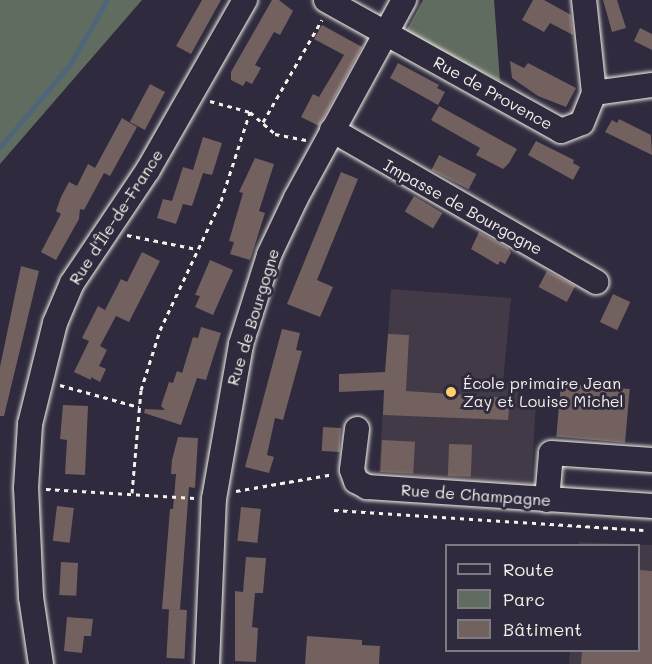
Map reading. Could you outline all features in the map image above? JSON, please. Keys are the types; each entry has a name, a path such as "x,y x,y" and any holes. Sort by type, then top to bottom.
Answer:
{"street":[{"name":"Rue d'Île-de-France","path":"41,664 31,597 26,488 30,424 38,379 72,284 104,231 148,170 245,0"},
{"name":"Rue de Bourgogne","path":"207,664 214,499 230,392 244,333 269,255 328,137 404,0"},
{"path":"584,0 594,93 652,85"},
{"name":"Rue de Provence","path":"328,2 539,122 561,130 582,123 594,93"},
{"name":"Impasse de Bourgogne","path":"328,137 596,282"},
{"path":"352,470 357,429"},
{"path":"547,500 551,453 652,460"},
{"name":"Rue de Champagne","path":"352,470 356,482 367,487 652,506"}],"path":[{"path":"263,123 328,2"},
{"path":"192,93 219,106 250,112 275,134 328,137"},
{"path":"132,493 141,390 160,330 196,249 221,201 250,112"},
{"path":"104,231 196,249"},
{"path":"38,379 139,407"},
{"path":"26,488 221,500 225,493 352,470"},
{"path":"334,510 643,530"}],"shaded area":[{"name":"École primaire Jean Zay et Louise Michel","path":"391,289 511,298 503,382 519,384 518,399 536,400 531,487 379,472"},
{"path":"579,542 628,544 579,544"},
{"path":"640,545 652,545 652,664 569,664 570,652 640,652"}],"green space":[{"path":"0,0 142,0 0,164"},
{"path":"423,0 494,0 500,81 405,33"}],"building":[{"path":"202,0 221,0 191,54 176,46"},
{"path":"272,0 279,0 293,11 280,35 274,32 255,65 261,68 252,84 246,81 243,86 231,80 231,72"},
{"path":"533,0 544,0 571,15 573,35 550,23 544,32 522,20"},
{"path":"603,0 617,0 626,28 612,32"},
{"path":"322,25 362,47 319,126 301,117 313,94 319,97 344,55 314,39"},
{"path":"640,28 652,34 652,50 634,41"},
{"path":"510,61 524,68 528,63 576,88 566,107 538,96 512,78"},
{"path":"398,63 439,85 437,88 445,92 438,105 390,78"},
{"path":"150,84 165,92 145,130 130,122"},
{"path":"439,106 517,149 509,163 503,169 476,155 480,148 431,120"},
{"path":"122,118 137,127 110,176 104,173 84,210 80,209 79,219 56,260 41,252 61,214 56,211 61,197 69,182 77,186 88,164 95,168"},
{"path":"619,119 651,135 652,155 605,132 612,120 617,123"},
{"path":"203,137 222,143 212,175 203,173 192,206 183,204 176,224 157,218 163,199 172,201 183,167 193,170"},
{"path":"536,141 574,160 573,163 580,167 573,180 528,155"},
{"path":"439,155 476,174 469,189 431,170"},
{"path":"255,158 274,164 259,211 265,213 250,260 230,254 234,242 229,241 243,193 239,192"},
{"path":"341,172 358,179 317,280 333,287 320,317 287,304"},
{"path":"414,196 442,213 433,228 405,211"},
{"path":"479,232 508,248 511,253 505,264 500,261 498,265 471,249"},
{"path":"142,252 160,261 129,322 116,316 100,346 107,350 99,366 106,369 100,382 74,372 89,341 82,338 98,306 105,310 121,279 127,282"},
{"path":"210,260 233,270 213,315 195,307 200,296 195,295"},
{"path":"21,266 39,271 4,416 0,416 0,367"},
{"path":"547,271 575,286 567,302 539,287"},
{"path":"613,294 630,302 617,330 600,322"},
{"path":"201,327 221,333 206,380 197,378 181,425 144,413 145,409 165,410 161,406 169,382 173,383 177,371 182,373 193,337 198,338"},
{"path":"282,329 300,333 296,350 302,351 283,420 275,418 267,455 274,457 269,473 245,467"},
{"path":"388,334 409,335 406,391 510,398 508,420 383,415 384,390 339,392 339,374 385,372"},
{"path":"561,383 630,389 625,443 556,437"},
{"path":"63,405 88,406 85,475 65,474 67,440 60,439"},
{"path":"323,427 341,428 340,452 322,451"},
{"path":"178,437 198,438 195,488 189,487 180,610 162,609 170,509 173,509 176,474 171,474 172,460"},
{"path":"382,440 415,442 413,474 380,472"},
{"path":"449,444 472,445 471,477 448,476"},
{"path":"57,506 74,508 70,543 53,541"},
{"path":"241,507 261,509 257,543 237,541"},
{"path":"246,557 266,558 263,593 255,593 252,627 258,628 256,662 235,661 235,591 243,592"},
{"path":"61,562 78,563 76,596 59,595"},
{"path":"640,570 652,571 652,664 581,664 582,652 640,652"},
{"path":"169,609 187,610 184,659 166,658"},
{"path":"67,617 93,619 91,636 84,636 82,653 64,651"},
{"path":"307,636 362,640 362,645 380,646 379,664 305,664"}],"waterway":[{"path":"0,147 71,63 107,0"}],"place":[{"name":"École primaire Jean Zay et Louise Michel","path":"451,392"}]}
